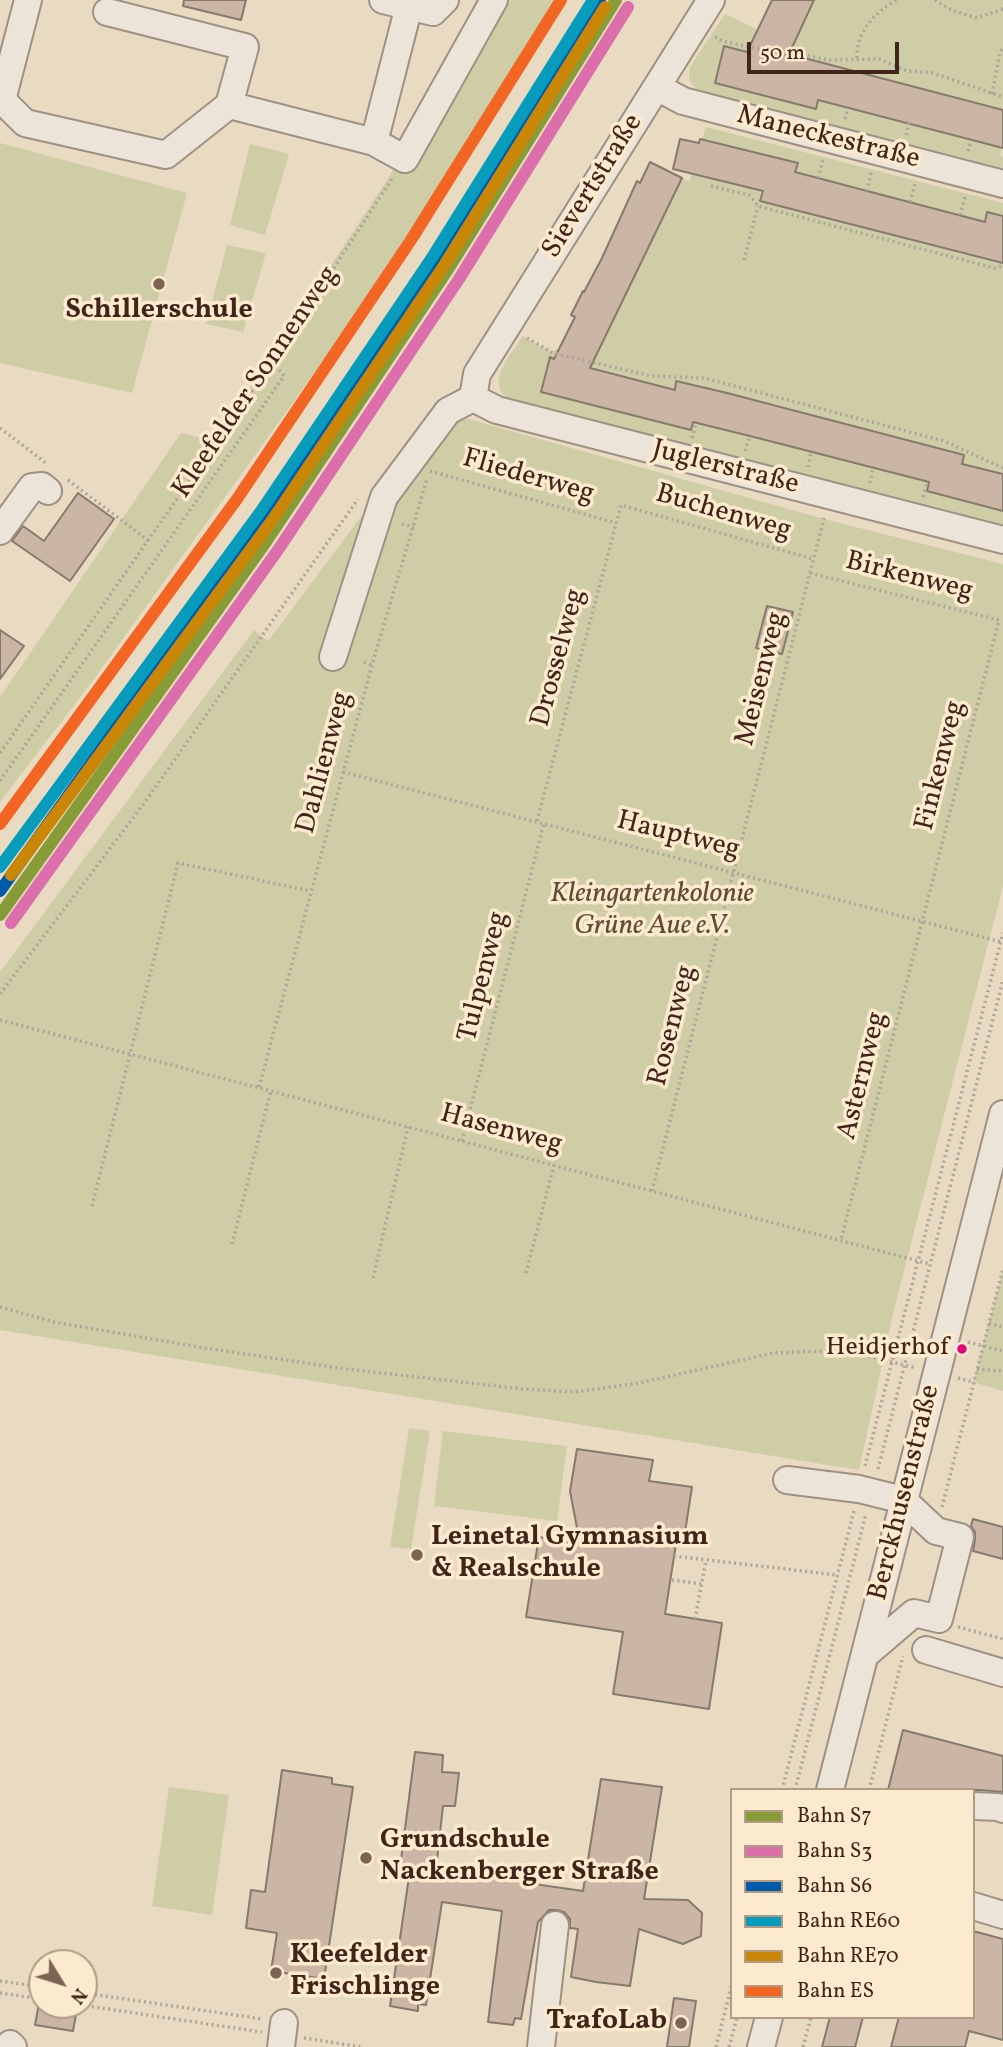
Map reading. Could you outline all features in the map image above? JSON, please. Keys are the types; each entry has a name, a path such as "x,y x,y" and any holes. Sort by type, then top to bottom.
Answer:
{"street":[{"path":"28,0 2,100 25,124 166,155 229,105 246,47 107,12"},
{"path":"383,0 433,12 444,0"},
{"path":"229,105 374,142 405,159 495,0"},
{"name":"Sievertstraße","path":"475,386 507,326 711,0"},
{"path":"374,142 409,6"},
{"name":"Maneckestraße","path":"657,87 683,101 1003,184"},
{"path":"333,657 384,497 448,411 475,386"},
{"name":"Juglerstraße","path":"475,386 497,410 1003,540"},
{"path":"0,531 32,487 42,486 52,476"},
{"name":"Berckhusenstraße","path":"831,1788 935,1372 994,1186 1003,1114"},
{"path":"787,1480 866,1490 903,1500 936,1531 960,1537 939,1619 914,1613 866,1654"},
{"path":"926,1650 1003,1673"},
{"path":"975,1806 1003,1809"},
{"path":"975,1907 1003,1915"},
{"path":"541,2047 555,1925"},
{"path":"761,2047 768,2019"}],"path":[{"path":"856,58 856,49 863,30 885,7 897,0"},
{"path":"935,0 951,10 977,18 1003,9"},
{"path":"696,24 722,41 794,57 795,52 828,60 878,59 907,71 933,73 1003,97"},
{"path":"992,94 1003,46"},
{"name":"Kleefelder Sonnenweg","path":"0,753 274,361 405,159"},
{"path":"711,186 749,195 758,206 994,268 1003,266"},
{"path":"744,260 758,206"},
{"path":"507,326 553,353 651,376 704,378 944,441 1003,468"},
{"path":"0,781 284,376 274,361"},
{"path":"0,428 52,476 149,541"},
{"name":"Dahlienweg","path":"259,1087 372,665 433,461"},
{"name":"Fliederweg","path":"430,471 616,523"},
{"path":"0,994 145,802 363,492"},
{"name":"Meisenweg","path":"734,872 830,496"},
{"name":"Drosselweg","path":"537,821 621,505"},
{"name":"Buchenweg","path":"621,505 814,560"},
{"path":"402,524 414,527"},
{"name":"Birkenweg","path":"810,573 999,620"},
{"name":"Finkenweg","path":"923,922 999,620"},
{"path":"364,662 372,665"},
{"name":"Hauptweg","path":"343,772 1002,942"},
{"name":"Tulpenweg","path":"462,1141 544,823"},
{"path":"92,1206 178,863 312,891"},
{"name":"Rosenweg","path":"652,1191 734,872"},
{"name":"Asternweg","path":"841,1240 923,922"},
{"path":"795,1788 866,1490 892,1362 1003,933"},
{"path":"783,1788 838,1575 904,1365 1003,979"},
{"name":"Hasenweg","path":"0,1020 930,1264"},
{"path":"232,1244 271,1090"},
{"path":"373,1278 408,1127"},
{"path":"526,1273 554,1165"},
{"path":"0,1307 54,1322 212,1349 346,1369 524,1389 574,1392 639,1382 774,1353 826,1351 935,1372"},
{"path":"989,1323 1003,1327"},
{"path":"946,1336 1003,1351"},
{"path":"977,1368 1003,1371"},
{"path":"674,1556 838,1575"},
{"path":"695,1619 706,1560"},
{"path":"672,1580 701,1584"},
{"path":"939,1619 939,1622 1003,1639"},
{"path":"0,1981 28,1985"},
{"path":"716,2047 730,1992"},
{"path":"0,1993 28,1997"},
{"path":"98,1996 282,2035"},
{"path":"98,2008 362,2047"},
{"path":"729,2047 736,2019"},
{"path":"803,2047 810,2019"}],"green space":[{"path":"488,0 561,0 412,237 94,679 0,802 0,697 181,433 215,441 388,179"},
{"path":"815,0 1003,0 1003,110 801,66 725,46 715,83 815,109 818,100 1002,148 1000,155 1003,157 1003,171 700,92 692,84 689,78 690,67 725,14 792,46"},
{"path":"706,127 1003,203 1003,216 985,222 795,172 797,163 702,139"},
{"path":"0,143 187,193 132,393 0,363"},
{"path":"250,144 289,154 265,235 230,225"},
{"path":"692,173 763,191 761,201 1002,263 1003,259 1003,474 962,464 964,455 789,408 677,381 675,390 551,358 542,392 691,430 693,422 929,482 927,491 1003,511 1003,526 510,399 502,393 499,377 523,336 553,353 556,349 564,353 598,351 682,178 689,182"},
{"path":"227,245 266,253 243,332 206,324"},
{"name":"Kleingartenkolonie Grüne Aue e.V.","path":"440,411 824,519 1003,564 1003,886 894,1310 859,1470 0,1330 0,972 254,630 268,641"},
{"path":"1003,1269 1003,1391 973,1382"},
{"path":"409,1428 430,1431 411,1549 390,1547"},
{"path":"443,1431 567,1446 557,1521 434,1506"},
{"path":"169,1787 229,1795 212,1915 152,1906"}],"building":[{"path":"184,0 246,0 241,20 183,6"},
{"path":"772,0 814,0 789,54 1003,110 1003,148 818,100 816,109 715,83 724,46 747,52"},
{"path":"680,139 699,143 700,139 798,163 795,172 985,222 987,212 1003,216 1003,263 760,201 763,191 673,169"},
{"path":"650,162 682,178 590,368 675,390 676,381 964,455 962,464 1003,474 1003,511 927,491 929,482 693,422 691,430 541,392 550,357 554,359 575,317 571,315 602,258 637,181 640,183"},
{"path":"78,493 114,519 70,581 12,541 23,526 44,541"},
{"path":"767,606 793,612 782,654 756,648"},
{"path":"0,630 24,646 0,679"},
{"path":"577,1449 653,1460 649,1481 692,1487 683,1545 676,1544 665,1614 722,1623 709,1709 613,1694 623,1632 526,1617 539,1537 580,1544 570,1491"},
{"path":"973,1519 1003,1527 1003,1559 973,1551"},
{"path":"903,1730 1003,1756 1003,1792 975,1788 888,1788"},
{"path":"415,1752 443,1755 442,1772 459,1773 455,1806 443,1806 436,1870 583,1891 601,1779 662,1787 644,1899 688,1900 702,1913 701,1936 683,1944 639,1929 630,1986 596,1982 571,1977 578,1929 570,1928 570,1919 564,1912 549,1910 538,1922 521,2019 515,2018 513,2025 488,2022 502,1911 442,1902 426,2005 418,2004 418,2011 390,2006 409,1877 399,1875"},
{"path":"282,1770 332,1778 332,1784 353,1787 324,1979 271,1971 277,1933 246,1928 251,1890 265,1892"},
{"path":"975,1932 1003,1939 1003,2040 969,2031 965,2047 891,2047 898,2019 975,2019"},
{"name":"TrafoLab","path":"674,1998 696,2001 689,2047 667,2047"},
{"path":"36,2019 75,2019 73,2031 35,2025"},
{"path":"829,2019 862,2019 855,2047 822,2047"}],"rail line":[{"name":"ES","path":"0,824 237,499 411,240 561,0"},
{"name":"RE60","path":"0,867 261,511 433,256 593,0"},
{"name":"S6","path":"0,891 254,534 435,263 600,0"},
{"name":"S7","path":"0,915 266,542 447,271 616,0"},
{"name":"RE70","path":"11,875 273,519 445,264 605,7"},
{"name":"S3","path":"11,923 278,550 459,279 628,7"}],"place":[{"name":"Schillerschule","path":"159,284"},
{"name":"Heidjerhof","path":"962,1349"},
{"name":"Leinetal Gymnasium & Realschule","path":"417,1555"},
{"name":"Grundschule Nackenberger Straße","path":"366,1858"},
{"name":"Kleefelder Frischlinge","path":"276,1973"},
{"name":"TrafoLab","path":"681,2023"}]}
